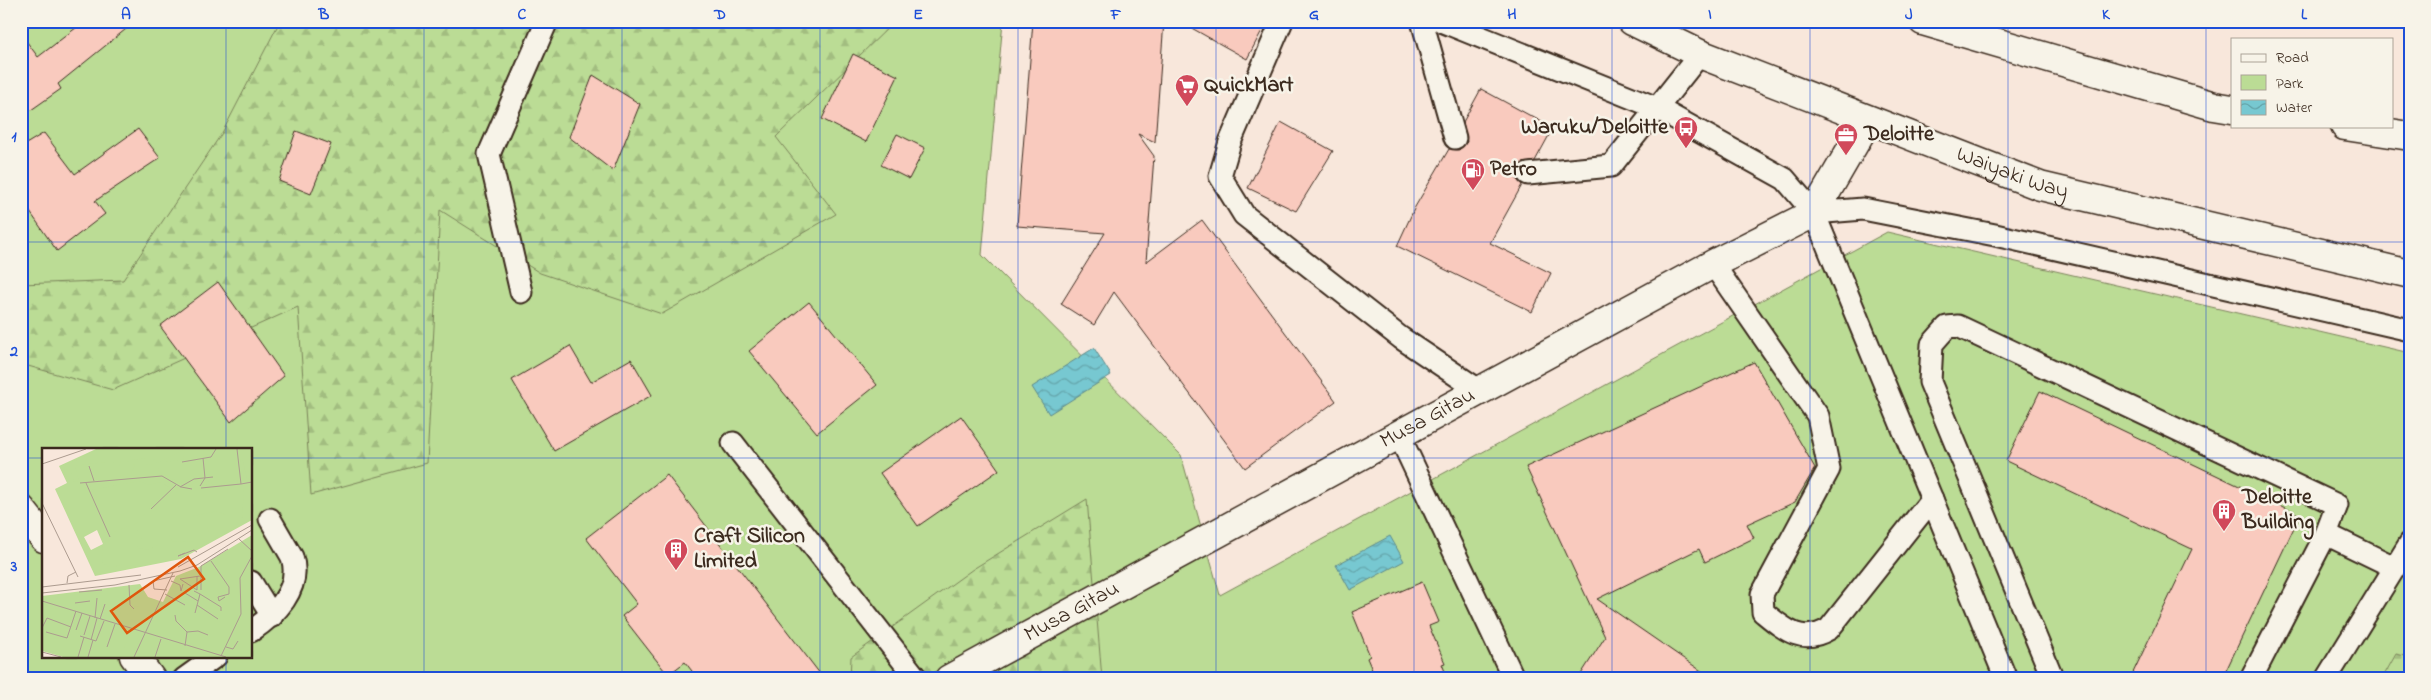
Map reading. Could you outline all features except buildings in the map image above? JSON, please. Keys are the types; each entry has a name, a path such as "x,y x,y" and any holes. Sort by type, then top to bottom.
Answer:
{"main road":[{"name":"Waiyaki Way","path":"1632,21 1700,54 2040,186 2410,274"},
{"path":"1923,21 2214,106 2231,109"},
{"path":"1814,213 1868,120"},
{"path":"2363,128 2406,133"},
{"name":"Musa Gitau","path":"950,679 1713,264 1814,213"},
{"path":"21,509 42,535"},
{"path":"135,658 151,679"}],"lane":[{"path":"521,292 489,154 547,21"},
{"path":"1282,21 1230,142 1220,176 1244,215 1401,338 1480,391"},
{"path":"1422,21 1455,138"},
{"path":"1441,21 1658,108 1785,179 1814,213 2006,679"},
{"path":"1528,174 1611,166 1700,54"},
{"path":"1814,213 1863,209 2004,238 2410,330"},
{"path":"1713,264 1818,416 1829,469 1762,594 1763,612 1782,628 1798,635 1817,637 1829,629 1932,499"},
{"path":"2053,679 1930,382 1932,344 1947,327 1958,326 2337,505 2326,534 2251,679"},
{"path":"1399,435 1514,679"},
{"path":"733,443 917,679"},
{"path":"252,630 272,616 286,597 293,582 294,568 292,557 270,519"},
{"path":"2326,534 2394,567"},
{"path":"2326,679 2410,543"},
{"path":"252,584 272,616"},
{"path":"184,679 213,658"}],"green space":[{"path":"21,21 1003,21 982,255 1181,455 1220,595 1887,232 2410,353 2410,679 21,679"},
{"path":"280,21 895,21 776,137 836,214 662,314 540,273 440,210 427,463 311,495 298,307 113,390 21,364 21,284 123,280 222,133"},
{"path":"1087,499 1102,679 850,679 851,657 973,569"},
{"path":"2396,654 2410,657 2410,679 2382,679"}],"water":[{"path":"1094,348 1111,375 1049,414 1032,387"},
{"path":"1390,536 1404,561 1350,590 1336,565"}],"place":[{"name":"QuickMart","path":"1187,107"},
{"name":"Waruku/Deloitte","path":"1686,149"},
{"name":"Deloitte","path":"1846,156"},
{"name":"Petro","path":"1473,191"},
{"name":"Deloitte Building","path":"2224,532"},
{"name":"Craft Silicon Limited","path":"676,571"}]}
